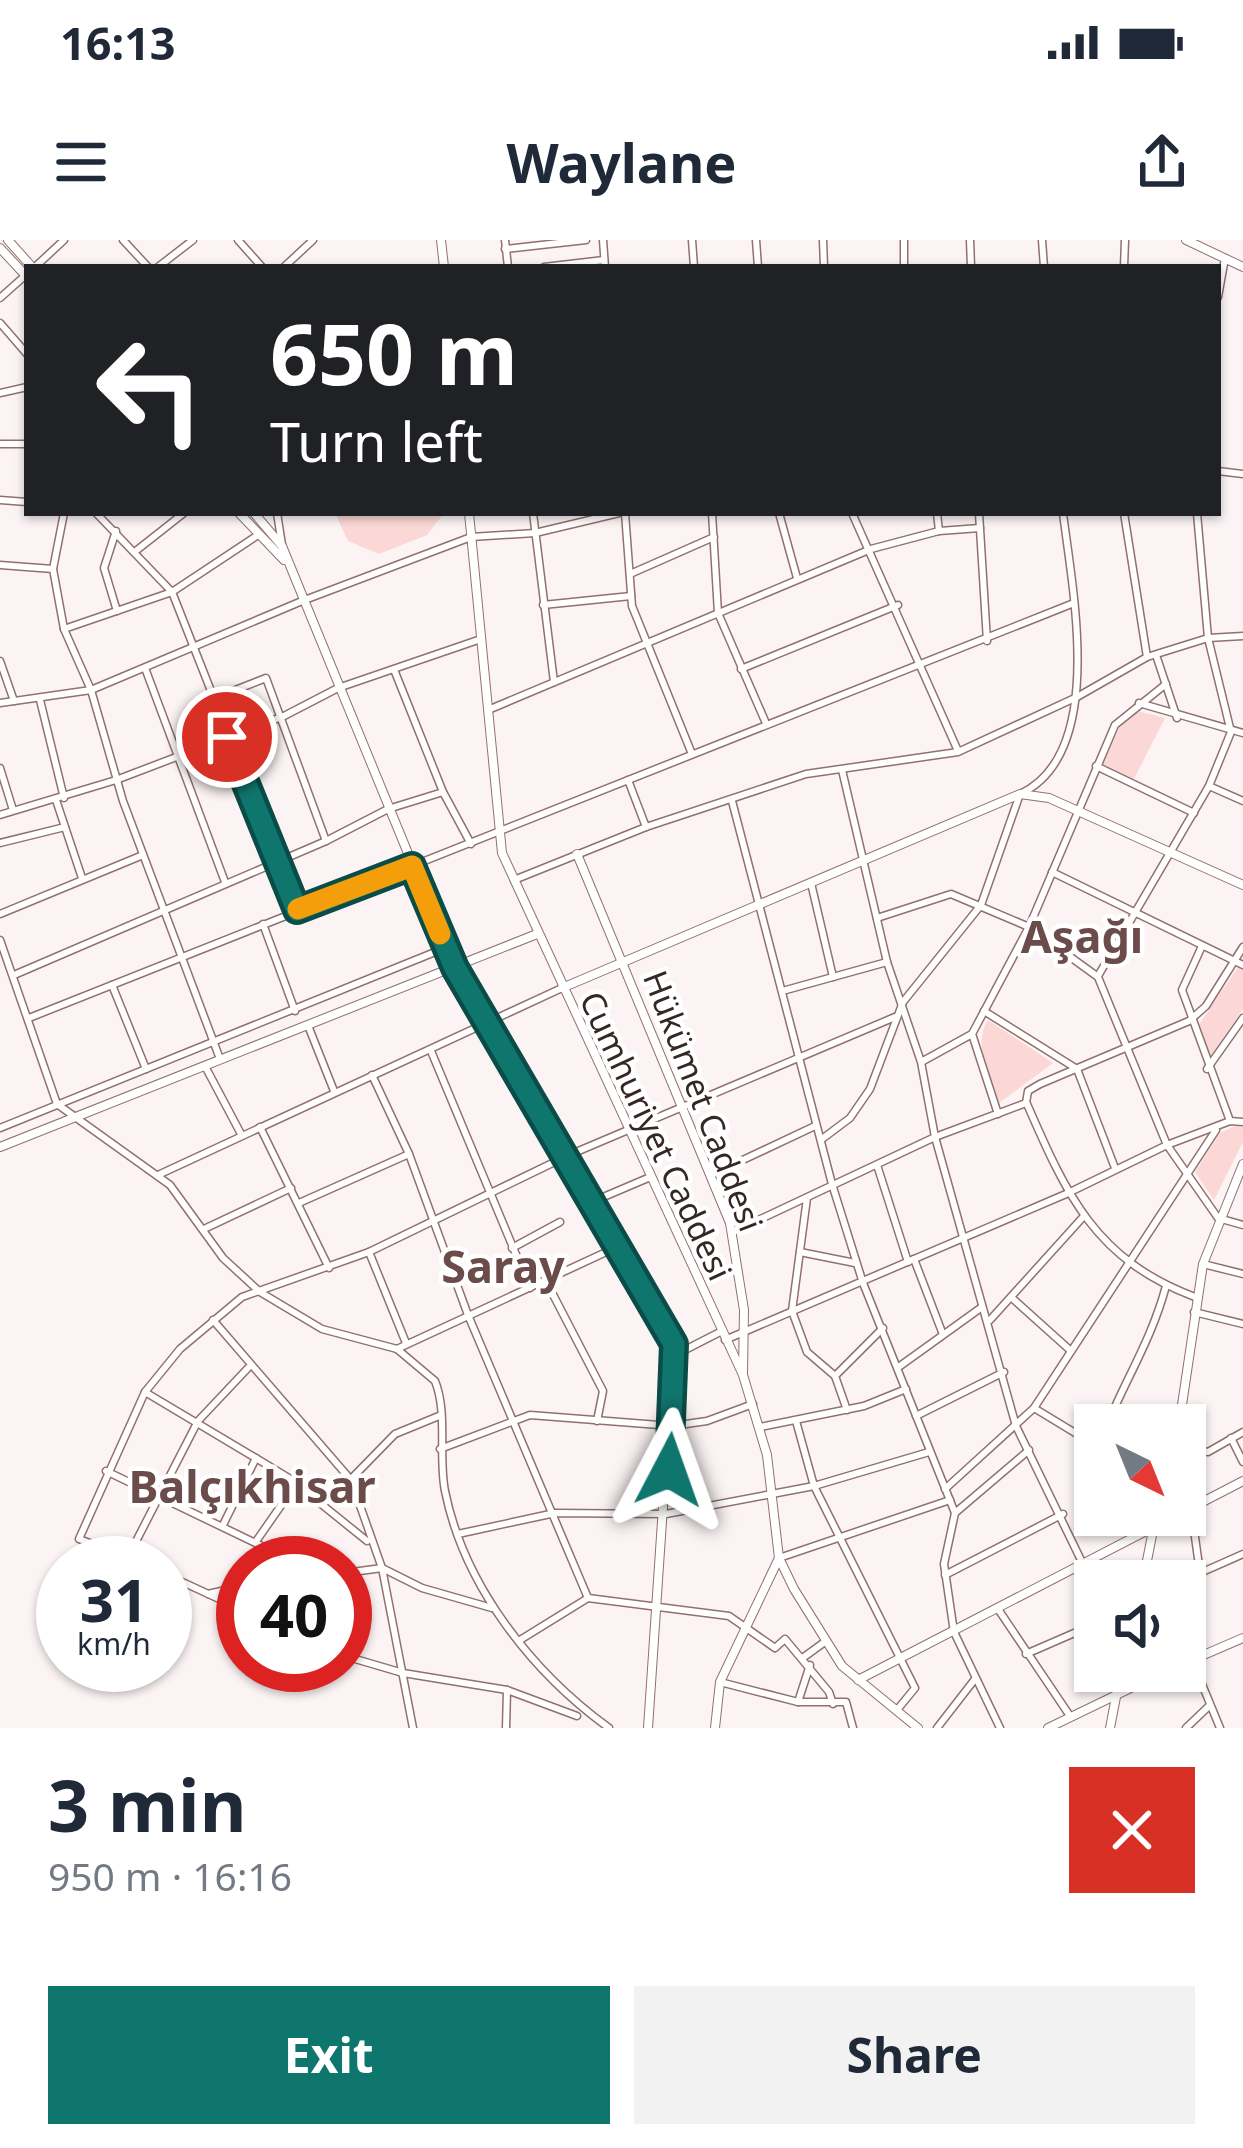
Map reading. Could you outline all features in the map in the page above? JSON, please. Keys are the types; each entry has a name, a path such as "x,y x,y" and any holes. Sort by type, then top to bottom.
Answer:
{"street":[{"path":"38,264 64,240"},
{"path":"124,240 145,264"},
{"path":"162,264 193,240"},
{"path":"238,240 259,264"},
{"path":"287,264 313,240"},
{"path":"505,244 586,240"},
{"path":"603,240 604,264"},
{"path":"1186,240 1204,244 1243,267"},
{"path":"0,248 24,268"},
{"path":"1221,280 1225,258"},
{"path":"0,298 24,276"},
{"path":"0,323 24,351"},
{"path":"60,516 53,568 64,629 91,690 160,908 221,1063"},
{"path":"99,516 137,550 172,592 297,910"},
{"path":"137,550 177,516"},
{"path":"242,516 286,562"},
{"path":"257,516 282,546"},
{"path":"277,516 286,562 455,968 621,1245 677,1354 648,1728"},
{"name":"Cumhuriyet Caddesi","path":"469,516 497,831 514,880 626,1131 743,1375 760,1427 779,1558 826,1641 858,1680 918,1728"},
{"path":"533,516 554,683"},
{"path":"0,704 91,690 302,601 471,537 535,533 609,516"},
{"path":"622,516 631,596 692,754"},
{"path":"712,516 718,613 766,723"},
{"path":"780,516 797,578"},
{"path":"854,516 925,666 958,752"},
{"path":"937,516 939,531"},
{"path":"979,516 987,641"},
{"path":"158,1175 623,960 866,863 1038,786 1052,768 1077,697 1074,603 1063,516"},
{"path":"1125,516 1152,656 1178,718"},
{"path":"1098,977 1209,786 1231,732 1208,638 1197,516"},
{"path":"488,710 871,549 939,531 980,527"},
{"path":"116,531 104,568 117,611"},
{"path":"64,629 172,592 270,531"},
{"path":"630,574 714,537"},
{"path":"0,565 53,568"},
{"path":"543,605 631,596"},
{"path":"29,1018 1074,603"},
{"path":"741,669 898,605"},
{"path":"514,880 646,827 806,774 958,752 1152,656 1208,638 1243,636"},
{"path":"0,814 116,780 284,716 338,688 481,639"},
{"path":"0,661 14,701"},
{"path":"146,668 225,882"},
{"path":"395,670 442,792 471,844"},
{"path":"214,698 266,678 284,716 326,841"},
{"path":"921,1062 972,1034 1030,926 1075,809 1118,721 1166,684"},
{"path":"40,700 65,827 82,878"},
{"path":"1139,703 1243,734"},
{"path":"1096,766 1194,813"},
{"path":"0,768 14,811"},
{"path":"842,770 887,962 921,1062 935,1137 1016,1426 1083,1560"},
{"path":"628,779 646,827"},
{"path":"1209,786 1243,801"},
{"path":"14,975 160,908 326,841 388,809 442,792"},
{"path":"1020,794 1075,809 1243,885"},
{"path":"822,1139 850,1118 870,1089 903,1002 981,905 1020,794"},
{"path":"732,801 785,991 815,1126 857,1264 955,1514 945,1574 954,1632 1000,1728"},
{"path":"0,843 65,827"},
{"name":"Hükümet Caddesi","path":"577,854 733,1232 744,1330 743,1375"},
{"path":"0,914 143,855"},
{"path":"1051,872 1239,963"},
{"path":"811,884 833,977"},
{"path":"877,919 951,894 1030,926 1098,977 1167,1145 1218,1218 1243,1225"},
{"path":"263,924 296,1012"},
{"path":"0,1147 537,934"},
{"path":"0,940 57,1104 158,1175 223,1258 260,1292 322,1329 397,1349 435,1381 440,1449 458,1534 492,1608 580,1713"},
{"path":"1202,946 1182,990 1189,1021 1230,1121"},
{"path":"1195,1297 1127,1265 1084,1216 1066,1194 1026,1103 1028,1091 1189,1021 1239,963 1243,947"},
{"path":"0,1128 446,948"},
{"path":"785,991 887,962"},
{"path":"112,985 146,1069"},
{"path":"984,1011 1077,1069 1115,1168"},
{"path":"81,1536 106,1471 145,1392 180,1349 242,1297 369,1252 569,1155 895,1017"},
{"path":"1207,1069 1243,1018"},
{"path":"309,1028 334,1092"},
{"path":"972,1034 998,1114"},
{"path":"431,1051 530,1288"},
{"path":"206,1068 241,1134"},
{"path":"372,1075 409,1154 468,1315 588,1598"},
{"path":"733,1232 935,1137 1026,1103"},
{"path":"677,1354 723,1336 738,1339 744,1330 863,1283 1167,1145 1230,1121 1243,1122"},
{"path":"711,1175 815,1126"},
{"path":"260,1127 329,1268"},
{"path":"945,1489 1034,1408 1217,1129"},
{"path":"298,1203 409,1154"},
{"path":"1182,1404 1203,1264 1243,1164"},
{"path":"877,1165 942,1332"},
{"path":"595,1201 648,1178"},
{"path":"204,1229 291,1188"},
{"path":"807,1198 792,1311 807,1352 836,1376 847,1410"},
{"path":"990,1320 1084,1216"},
{"path":"512,1248 560,1222"},
{"path":"397,1349 621,1245"},
{"path":"369,1252 406,1344"},
{"path":"800,1252 857,1264"},
{"path":"1203,1264 1243,1274"},
{"path":"546,1282 603,1391 597,1421"},
{"path":"1116,1404 1135,1358 1152,1338 1166,1286"},
{"path":"1012,1298 1071,1351"},
{"path":"900,1366 982,1307"},
{"path":"1193,1312 1243,1324"},
{"path":"213,1320 351,1480 368,1536"},
{"path":"836,1376 883,1328"},
{"path":"138,1536 198,1421 249,1366"},
{"path":"916,1417 1004,1372"},
{"path":"760,1427 847,1410 906,1390"},
{"path":"145,1392 296,1484 361,1536"},
{"path":"440,1449 530,1415 672,1426 707,1421 753,1404"},
{"path":"1034,1408 1074,1432"},
{"path":"351,1480 395,1434 439,1416"},
{"path":"796,1421 814,1486 916,1688 897,1710"},
{"path":"1206,1452 1243,1432"},
{"path":"1231,1438 1243,1462"},
{"path":"955,1514 1029,1450"},
{"path":"458,1534 555,1513 666,1514 814,1486 929,1451"},
{"path":"223,1526 256,1458"},
{"path":"106,1471 247,1536"},
{"path":"1206,1500 1243,1481"},
{"path":"259,1536 296,1484"},
{"path":"715,1728 720,1682 779,1558 950,1500"},
{"path":"945,1574 1063,1514"},
{"path":"1090,1560 1136,1536"},
{"path":"372,1547 382,1568 413,1728"},
{"path":"1206,1570 1243,1554"},
{"path":"372,1569 382,1568 422,1588 492,1608"},
{"path":"858,1680 1074,1568"},
{"path":"192,1587 216,1598"},
{"path":"208,1594 216,1592"},
{"path":"519,1641 588,1598 656,1603 729,1616 775,1648 785,1639 810,1665 832,1704"},
{"path":"998,1609 1070,1716"},
{"path":"1026,1654 1074,1633"},
{"path":"803,1657 826,1641"},
{"path":"1206,1655 1242,1642"},
{"path":"372,1664 507,1690 580,1713 609,1728"},
{"path":"798,1702 810,1665"},
{"path":"937,1728 976,1679"},
{"path":"720,1682 798,1702 846,1702 853,1728"},
{"path":"506,1728 507,1690"},
{"path":"1201,1692 1220,1728"},
{"path":"1048,1728 1115,1693"},
{"path":"1110,1728 1115,1693"},
{"path":"1186,1728 1208,1707"},
{"path":"575,1728 580,1713"}],"shaded area":[{"path":"336,516 442,516 427,535 379,554 348,541"},
{"path":"1138,711 1165,718 1134,779 1103,764 1123,720"},
{"path":"1238,967 1243,969 1243,1009 1209,1058 1196,1029"},
{"path":"988,1020 1053,1063 999,1103 982,1051"},
{"path":"1243,1127 1243,1142 1214,1200 1195,1172 1220,1133"}],"slow traffic":[{"path":"298,909 412,866 440,934"}],"district":[{"name":"Aşağı","path":"1082,937"},
{"name":"Saray","path":"503,1267"},
{"name":"Balçıkhisar","path":"252,1487"}],"route":[{"path":"227,737 297,910 412,866 455,968 670,1334 677,1354 669,1470"}]}
